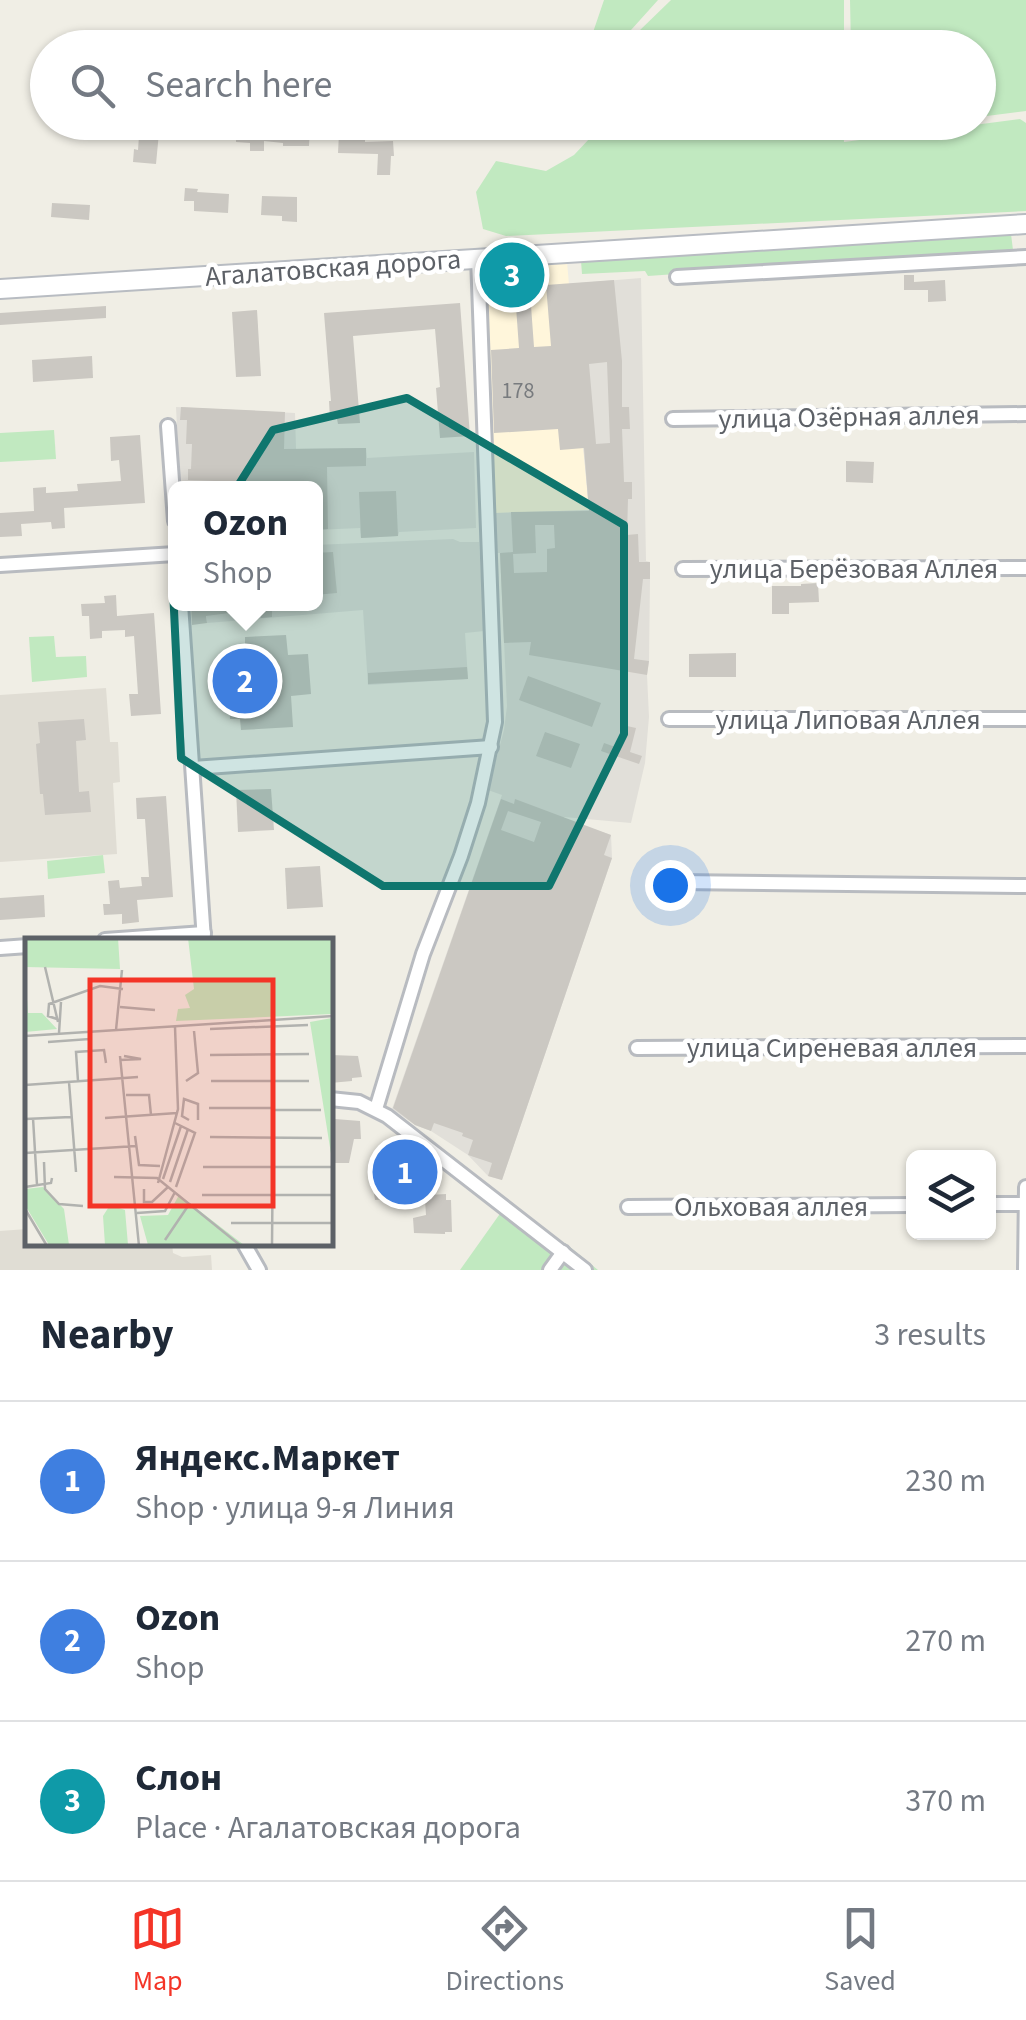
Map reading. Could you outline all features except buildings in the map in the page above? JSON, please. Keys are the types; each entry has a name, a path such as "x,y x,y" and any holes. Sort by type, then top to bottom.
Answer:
{"main road":[{"name":"Агалатовская дорога","path":"0,290 1026,224"}],"street":[{"path":"376,1109 423,954 472,821 495,722 478,257"},
{"path":"676,277 1026,257"},
{"name":"улица Озёрная аллея","path":"673,419 1026,414"},
{"path":"168,426 172,481"},
{"path":"0,565 168,554"},
{"name":"улица Берёзовая Аллея","path":"682,568 1026,568"},
{"path":"154,938 204,936 182,611"},
{"name":"улица Липовая Аллея","path":"669,719 1026,720"},
{"path":"193,768 490,747"},
{"path":"677,882 1026,886"},
{"path":"0,948 25,946"},
{"name":"улица Сиреневая аллея","path":"637,1048 1026,1046"},
{"path":"332,1099 359,1102 376,1109 585,1270"},
{"path":"1025,1270 1026,1187"},
{"path":"996,1204 1026,1204"},
{"name":"Ольховая аллея","path":"628,1207 906,1205"},
{"path":"245,1245 259,1270"},
{"path":"550,1270 564,1252"}],"highlighted area":[{"path":"407,398 624,525 624,734 549,886 383,886 181,758 173,589 273,430"}],"shaded area":[{"path":"567,262 589,511 494,513 484,276 491,266"},
{"path":"641,278 646,561 650,562 645,763 631,823 564,817 611,835 612,858 502,1180 488,1176 468,1155 392,1109 502,795 488,790 507,706 500,553 496,553 494,513 589,510 568,284"},
{"path":"176,407 295,413 296,449 366,448 367,458 474,452 476,528 361,538 360,528 323,530 323,481 180,481"},
{"path":"453,539 479,542 484,631 465,633 468,679 368,685 363,610 207,623 206,611 323,611 323,545"},
{"path":"106,688 110,742 118,742 120,782 113,783 117,854 0,862 0,695"},
{"path":"25,1229 25,1245 172,1245 173,1253 182,1257 211,1255 212,1270 0,1270 0,1231"}],"green space":[{"path":"604,0 658,0 631,30 594,30"},
{"path":"671,0 844,0 844,30 640,30"},
{"path":"850,0 1026,0 1026,111 996,115 996,30 851,30"},
{"path":"1020,119 1026,123 1026,211 506,236 483,229 476,192 496,161 546,171 574,155 588,140 996,140 996,122"},
{"path":"1011,234 1013,250 648,276 645,271 582,274 581,261"},
{"path":"54,430 56,459 0,462 0,433"},
{"path":"54,636 56,657 86,656 87,677 32,682 29,637"},
{"path":"103,855 105,873 48,879 47,861"},
{"path":"504,1208 556,1254 565,1243 598,1270 460,1270"}],"place":[{"name":"Слон","path":"512,275"},
{"name":"Ozon","path":"245,681"},
{"name":"Яндекс.Маркет","path":"405,1172"}]}
